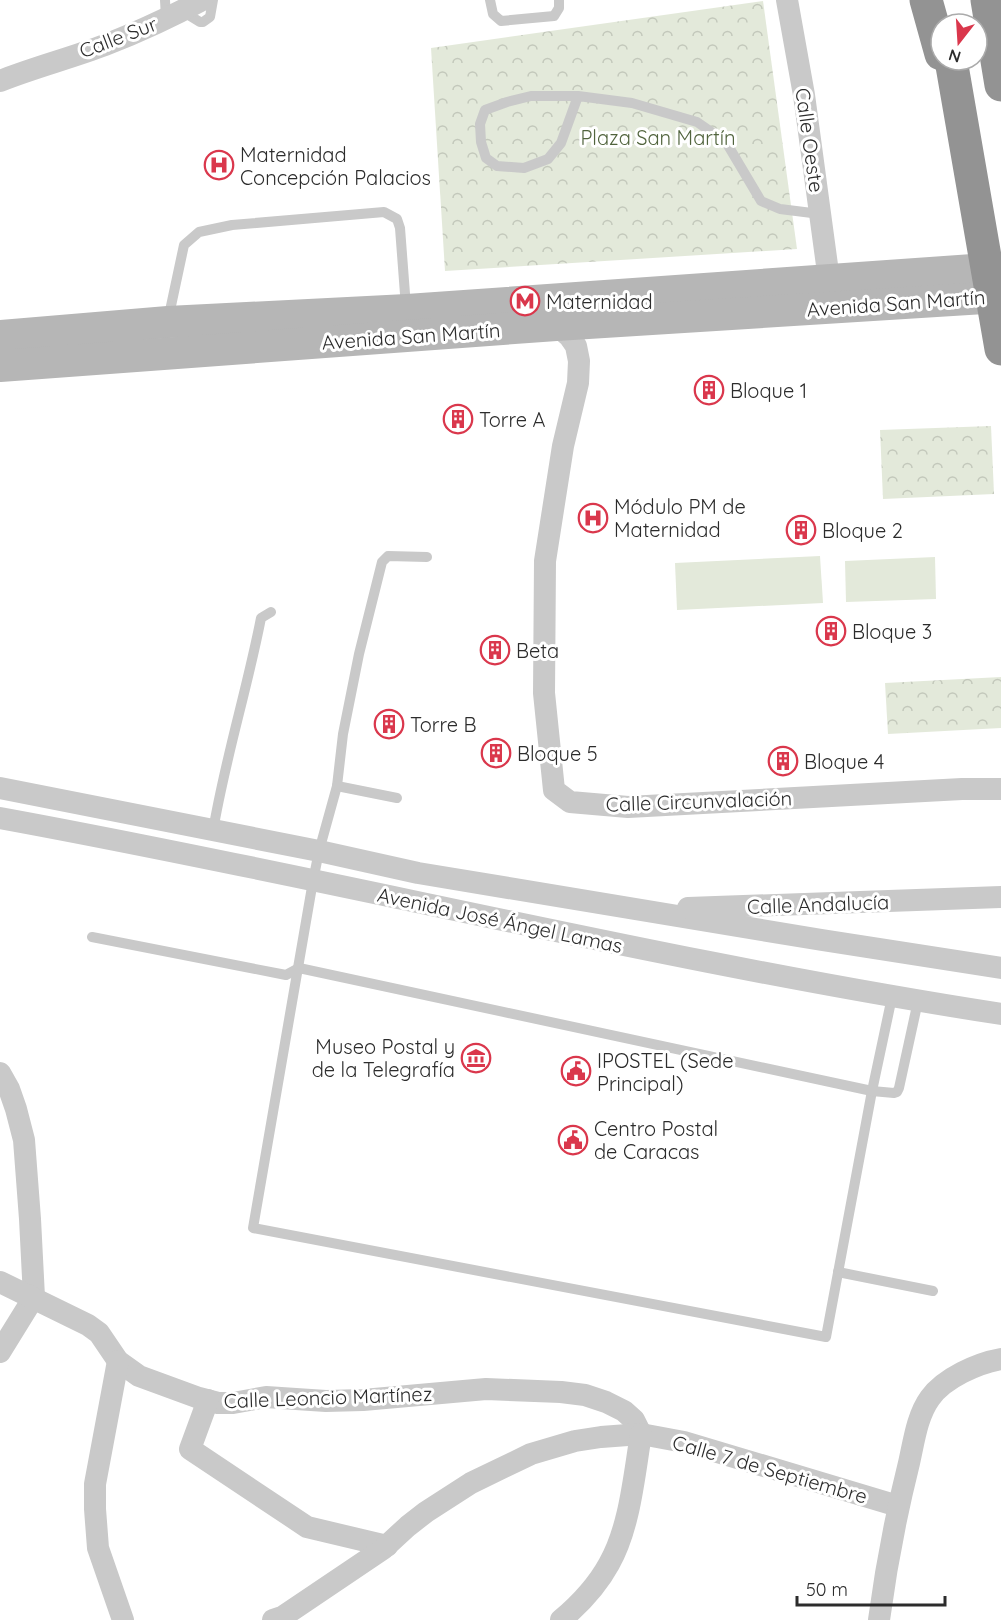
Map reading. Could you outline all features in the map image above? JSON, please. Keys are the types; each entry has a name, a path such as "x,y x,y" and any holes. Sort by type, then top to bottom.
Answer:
{"highway":[{"path":"987,0 1001,85"},
{"path":"946,72 962,133"},
{"path":"953,72 1001,349"},
{"path":"962,72 1001,228"}],"main road":[{"name":"Avenida San Martín","path":"0,336 168,322 407,310 1001,268"},
{"name":"Avenida San Martín","path":"0,366 556,325 1001,297"}],"street":[{"name":"Calle Sur","path":"0,81 104,45 171,10 202,0"},
{"name":"Calle Oeste","path":"787,0 804,95 830,280"},
{"name":"Calle Sur","path":"0,68 31,69"},
{"path":"1001,302 998,310 1001,328"},
{"name":"Calle Circunvalación","path":"556,325 569,336 576,346 579,361 578,383 563,446 545,561 544,693 554,790 570,802 628,807 962,789 1001,789"},
{"name":"Avenida José Ángel Lamas","path":"0,789 319,851 418,873 1001,968"},
{"name":"Avenida José Ángel Lamas","path":"0,818 721,965 891,997 1001,1014"},
{"name":"Calle Andalucía","path":"634,909 1001,897"},
{"path":"0,1074 13,1099 24,1140 34,1297 0,1352"},
{"name":"Calle Leoncio Martínez","path":"0,1282 88,1325 99,1333 118,1361 139,1376 218,1403 233,1403 266,1396 326,1401 486,1389 561,1392 585,1395 624,1411 634,1420 641,1434"},
{"path":"879,1620 884,1579 898,1506 925,1407 931,1396 957,1376 985,1362 1001,1359"},
{"path":"118,1361 95,1484 95,1509 98,1548 123,1620"},
{"path":"208,1400 190,1449 307,1527 387,1546"},
{"path":"561,1620 585,1597 610,1563 628,1510 641,1434"},
{"name":"Calle 7 de Septiembre","path":"273,1620 282,1617 387,1546 439,1502 471,1482 531,1454 575,1441 641,1434 684,1442 898,1506"}],"lane":[{"path":"171,10 203,22 210,17 213,0"},
{"path":"490,0 493,14 501,21 554,16 559,8 559,0"},
{"path":"578,96 561,143 548,159 524,168 497,166 486,158 481,142 480,124 485,110 531,96 578,96 632,103 697,122 726,142 761,201 780,209 820,214"},
{"path":"168,322 184,245 199,232 232,225 384,212 397,219 400,228 407,310"},
{"path":"427,557 388,556 382,562 354,677 343,734 337,786 313,881 253,1228 826,1337 891,997"},
{"path":"213,831 219,795 261,618 271,612"},
{"path":"337,786 396,798"},
{"path":"92,937 286,975 299,968 872,1091 894,1093 900,1088 918,1001"},
{"path":"838,1272 933,1291"}],"green space":[{"name":"Plaza San Martín","path":"763,1 797,249 445,271 431,48"},
{"path":"991,426 994,494 883,499 880,430"},
{"path":"820,556 823,603 677,610 675,563"},
{"path":"935,557 936,599 846,602 845,561"},
{"path":"1001,677 1001,728 888,734 885,683"}],"place":[{"name":"Maternidad Concepción Palacios","path":"219,165"},
{"name":"Maternidad","path":"525,301"},
{"name":"Bloque 1","path":"709,390"},
{"name":"Torre A","path":"458,419"},
{"name":"Módulo PM de Maternidad","path":"593,518"},
{"name":"Bloque 2","path":"801,530"},
{"name":"Bloque 3","path":"831,631"},
{"name":"Beta","path":"495,650"},
{"name":"Torre B","path":"389,724"},
{"name":"Bloque 5","path":"496,753"},
{"name":"Bloque 4","path":"783,761"},
{"name":"Museo Postal y de la Telegrafía","path":"476,1058"},
{"name":"IPOSTEL (Sede Principal)","path":"576,1071"},
{"name":"Centro Postal de Caracas","path":"573,1140"}]}
